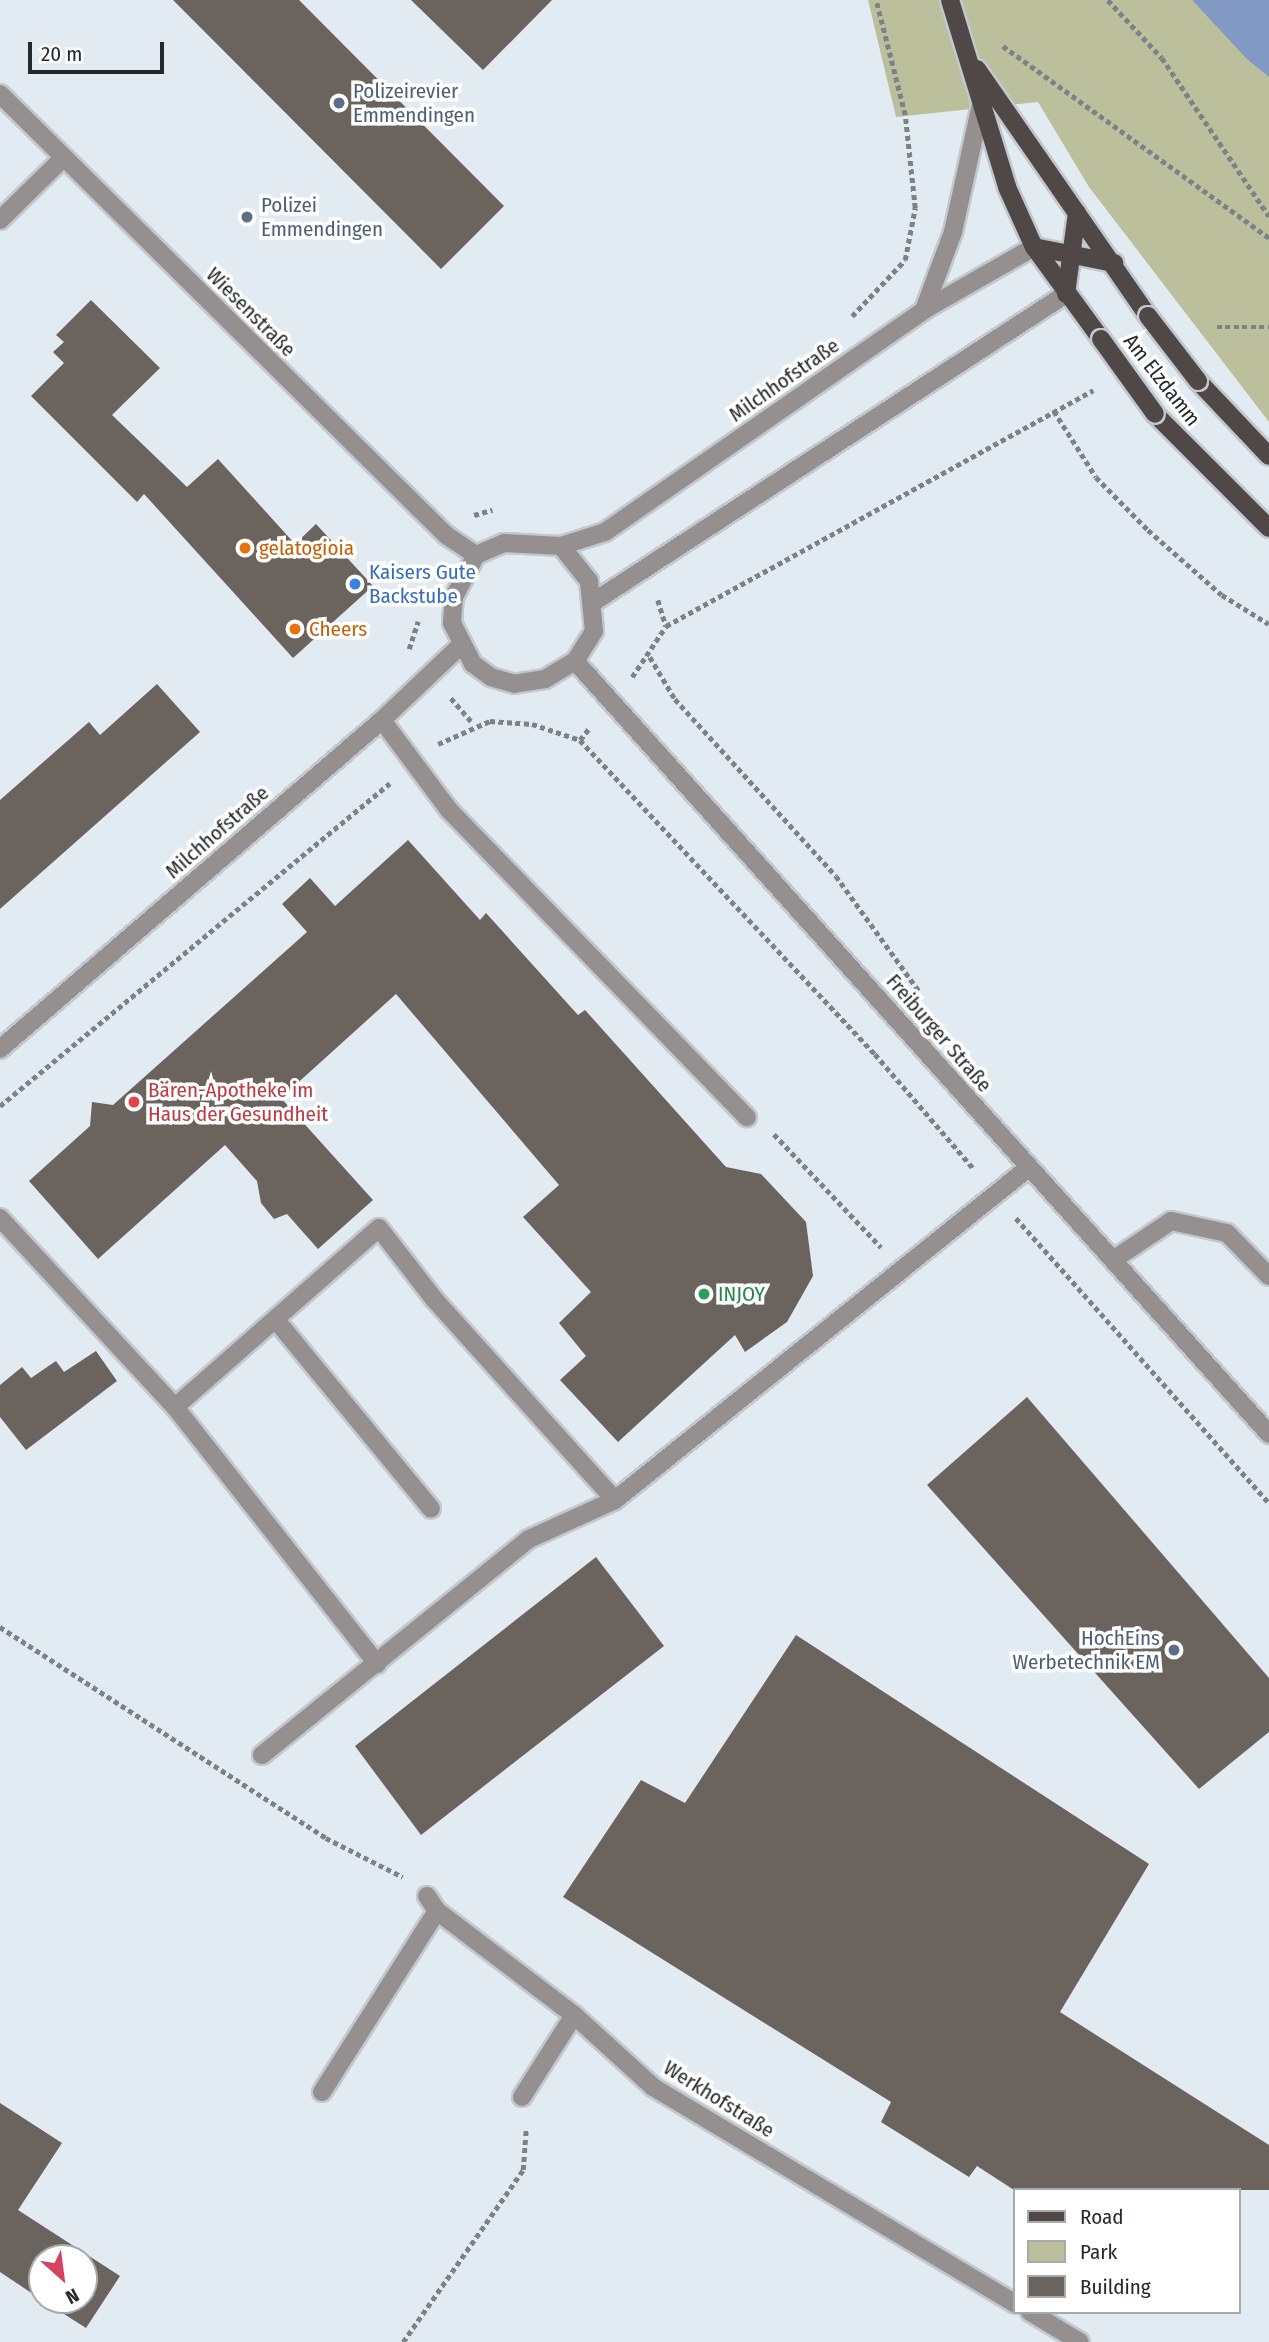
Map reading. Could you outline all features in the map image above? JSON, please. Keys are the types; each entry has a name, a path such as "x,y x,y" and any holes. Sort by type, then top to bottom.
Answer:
{"main road":[{"path":"951,5 973,63"},
{"name":"Am Elzdamm","path":"973,63 981,105 1034,247 1155,414 1269,528"},
{"name":"Am Elzdamm","path":"973,63 1114,262 1149,316 1198,381 1269,456"},
{"path":"1066,294 1077,213"},
{"path":"1034,247 1114,262"}],"street":[{"name":"Wiesenstraße","path":"0,94 446,534 476,555"},
{"path":"923,310 953,232 981,105"},
{"path":"0,220 63,158"},
{"name":"Milchhofstraße","path":"476,555 504,543 561,546 605,533 923,310 1034,247"},
{"path":"595,601 1066,294"},
{"path":"476,555 454,597 452,623 460,646 491,677 515,684 545,679 575,662 594,631 595,601 589,581 561,546"},
{"name":"Milchhofstraße","path":"0,1049 382,720 460,646"},
{"name":"Freiburger Straße","path":"575,662 1027,1169 1113,1260 1269,1434"},
{"path":"382,720 449,810 747,1117"},
{"path":"262,1755 529,1539 615,1500 905,1272 1027,1169"},
{"path":"0,1218 175,1407 377,1664"},
{"path":"1113,1260 1171,1221 1227,1233 1269,1276"},
{"path":"175,1407 379,1228 434,1299 615,1500"},
{"path":"276,1320 431,1509"},
{"name":"Werkhofstraße","path":"427,1896 438,1911 574,2015 653,2087 1014,2303"},
{"path":"322,2092 438,1911"},
{"path":"522,2097 574,2015"},
{"path":"1033,2314 1080,2342"}],"path":[{"path":"850,318 905,260 915,208 905,115 876,0"},
{"path":"1108,0 1162,58 1269,216"},
{"path":"951,5 1269,238"},
{"path":"1217,327 1269,327"},
{"path":"924,998 836,876 675,699 650,657 666,626 1093,390"},
{"path":"1054,411 1096,477 1222,595 1269,624"},
{"path":"0,1105 413,764 456,732 490,720 532,724 580,740 875,1054 1077,1293 1269,1503"},
{"path":"747,1117 769,1129 905,1272"},
{"path":"0,1627 326,1838 382,1863 427,1896"},
{"path":"403,2342 523,2170 527,2138 522,2097"}],"green space":[{"path":"868,0 1192,0 1269,77 1269,422 1089,187 1038,102 896,117"}],"water":[{"path":"1192,0 1269,0 1269,77 1247,59"}],"building":[{"name":"Polizeirevier Emmendingen","path":"173,0 299,0 504,206 441,269"},
{"path":"411,0 552,0 483,70"},
{"path":"91,300 160,368 112,415 187,487 218,459 295,544 316,524 373,586 293,658 144,494 137,502 31,396 64,363 53,352 64,342 56,335"},
{"path":"157,684 200,732 0,909 0,800 89,722 100,735"},
{"path":"408,840 480,920 486,913 578,1015 585,1010 726,1167 761,1174 806,1222 813,1276 787,1322 745,1352 735,1335 618,1442 560,1380 586,1356 559,1323 591,1292 523,1217 559,1185 396,994 281,1098 373,1200 318,1249 287,1214 274,1219 261,1203 257,1181 225,1145 98,1259 29,1181 90,1126 92,1102 113,1105 307,932 282,904 310,878 335,906"},
{"path":"96,1351 117,1381 26,1450 0,1417 0,1385 22,1367 31,1378 56,1361 64,1372"},
{"path":"1027,1397 1269,1678 1269,1732 1199,1789 927,1485"},
{"path":"596,1557 664,1646 421,1835 355,1746"},
{"path":"796,1635 1149,1864 1060,2012 1269,2145 1269,2190 1014,2190 977,2166 969,2177 881,2122 891,2102 563,1897 641,1780 685,1803"},
{"path":"0,2103 62,2143 18,2210 71,2244 28,2244 28,2291 0,2272"},
{"path":"98,2262 120,2276 98,2310"},
{"path":"64,2314 95,2314 86,2328"}],"place":[{"name":"Polizeirevier Emmendingen","path":"339,103"},
{"name":"Polizei Emmendingen","path":"247,217"},
{"name":"gelatogioia","path":"245,548"},
{"name":"Kaisers Gute Backstube","path":"355,584"},
{"name":"Cheers","path":"295,629"},
{"name":"Bären-Apotheke im Haus der Gesundheit","path":"134,1102"},
{"name":"INJOY","path":"704,1294"},
{"name":"HochEins Werbetechnik EM","path":"1174,1650"}]}
